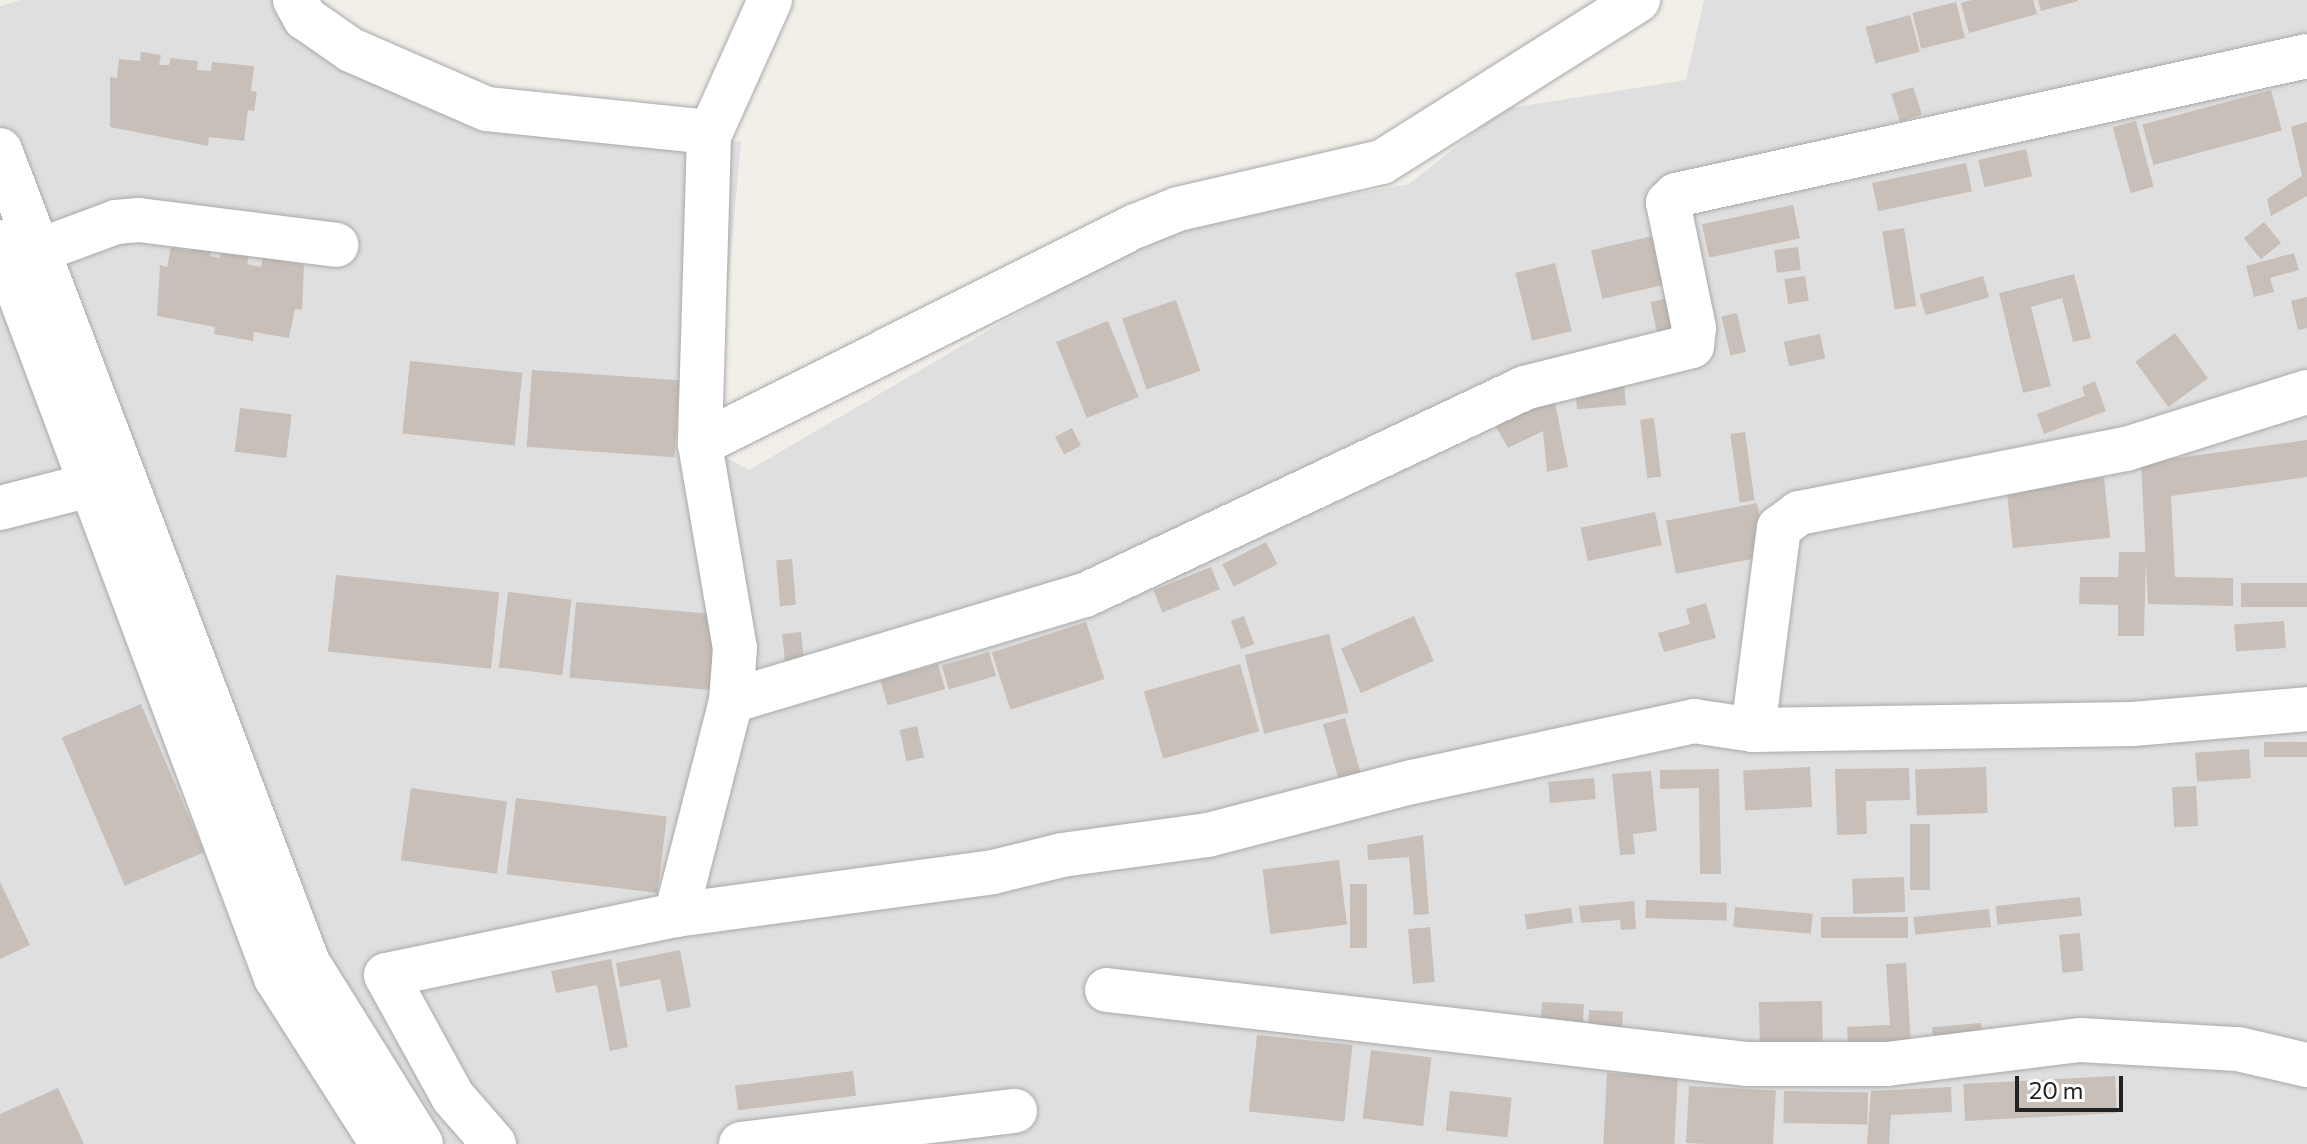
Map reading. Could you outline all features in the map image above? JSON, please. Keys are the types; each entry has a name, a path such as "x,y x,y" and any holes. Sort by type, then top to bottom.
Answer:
{"street":[{"path":"295,0 305,18 351,50 487,109 705,134"},
{"path":"700,444 1136,226 1178,209 1382,162 1638,0"},
{"path":"676,915 731,701 735,648 700,444 705,134 777,5"},
{"path":"731,701 1085,595 1524,388 1692,346 1694,328 1668,203 1676,195 2307,56"},
{"path":"0,150 13,263 90,485 276,978 382,1144"},
{"path":"13,263 116,222 139,220 336,245"},
{"path":"13,263 286,913 329,1002 421,1144"},
{"path":"1753,730 1779,528 1799,513 2126,449 2307,392"},
{"path":"0,508 90,485"},
{"path":"329,1002 386,975 676,915 993,872 1062,855 1208,835 1412,782 1694,721 1753,730 2133,724 2307,709"},
{"path":"386,975 453,1097 494,1144"},
{"path":"1107,990 1748,1064 1887,1064 2080,1040 2238,1049 2307,1065"},
{"path":"741,1144 1015,1111"}],"shaded area":[{"path":"21,0 310,0 493,116 741,142 713,450 749,470 1162,229 1409,184 1504,109 1686,80 1704,0 2307,0 2307,1144 0,1144 0,6"}],"building":[{"path":"1972,0 2033,0 2037,14 1969,33 1961,3"},
{"path":"2038,0 2078,0 2078,1 2041,11"},
{"path":"1956,2 1965,38 1921,49 1912,13"},
{"path":"1910,15 1920,52 1875,64 1866,27"},
{"path":"141,52 161,55 159,65 169,65 170,58 198,61 197,70 211,71 212,62 254,66 251,91 257,92 254,111 248,110 244,141 209,137 208,146 110,127 110,77 117,78 119,59 140,61"},
{"path":"1913,87 1922,115 1900,122 1891,94"},
{"path":"2271,90 2282,131 2153,165 2143,124"},
{"path":"2136,121 2154,187 2130,193 2113,127"},
{"path":"2307,122 2307,196 2271,216 2267,199 2302,176 2291,127"},
{"path":"2026,149 2032,176 1985,187 1978,160"},
{"path":"1966,163 1972,191 1878,211 1872,183"},
{"path":"1793,205 1800,238 1709,258 1702,224"},
{"path":"2264,222 2281,243 2261,259 2244,238"},
{"path":"1904,228 1916,306 1895,309 1882,231"},
{"path":"1670,232 1681,281 1602,299 1591,250"},
{"path":"193,243 212,247 210,256 220,258 221,251 249,256 247,264 261,267 263,257 304,265 302,310 295,309 289,338 254,332 253,341 214,334 215,327 157,316 160,265 167,267 171,247 191,251"},
{"path":"1798,247 1801,270 1777,273 1774,250"},
{"path":"2294,253 2299,270 2270,278 2274,292 2254,297 2246,266"},
{"path":"1555,263 1572,331 1532,341 1515,273"},
{"path":"2074,274 2091,338 2073,342 2062,298 2031,307 2051,386 2023,393 1999,293"},
{"path":"1805,276 1809,301 1788,304 1784,279"},
{"path":"1983,276 1989,297 1926,315 1920,294"},
{"path":"1674,297 1682,335 1659,340 1651,302"},
{"path":"2307,297 2307,328 2298,330 2291,301"},
{"path":"1176,300 1200,371 1147,389 1122,319"},
{"path":"1737,313 1746,352 1730,356 1721,317"},
{"path":"1108,321 1139,397 1087,418 1056,342"},
{"path":"2175,333 2208,378 2168,407 2135,362"},
{"path":"1820,334 1825,358 1789,366 1784,342"},
{"path":"410,361 522,373 515,445 402,434"},
{"path":"532,370 680,380 674,457 527,447"},
{"path":"2095,381 2106,411 2044,434 2037,414 2085,396 2082,387"},
{"path":"1624,383 1626,405 1577,409 1575,387"},
{"path":"1553,393 1568,467 1547,472 1543,431 1508,448 1495,425"},
{"path":"240,408 292,414 286,458 235,452"},
{"path":"1654,418 1661,477 1647,478 1640,420"},
{"path":"1072,428 1081,446 1064,454 1055,437"},
{"path":"1745,432 1755,500 1740,502 1730,434"},
{"path":"2307,440 2307,477 2171,496 2175,577 2233,578 2233,606 2148,604 2141,463"},
{"path":"2104,478 2110,538 2013,548 2007,488"},
{"path":"1757,503 1767,556 1676,574 1666,521"},
{"path":"1655,512 1662,545 1588,561 1581,528"},
{"path":"1266,542 1277,564 1234,587 1222,564"},
{"path":"2119,552 2146,552 2144,636 2118,636 2118,605 2079,604 2080,577 2118,577"},
{"path":"792,559 796,605 780,606 776,560"},
{"path":"1211,567 1220,589 1163,612 1154,590"},
{"path":"336,575 499,592 491,669 328,652"},
{"path":"2241,583 2307,583 2307,607 2241,607"},
{"path":"508,592 572,600 562,675 499,667"},
{"path":"576,602 726,615 720,691 569,678"},
{"path":"1706,603 1716,638 1664,652 1658,633 1690,624 1686,609"},
{"path":"1244,616 1254,644 1241,649 1231,621"},
{"path":"1414,616 1434,661 1361,693 1341,649"},
{"path":"2284,621 2286,648 2236,651 2234,624"},
{"path":"1086,622 1105,679 1010,710 992,653"},
{"path":"801,632 804,660 785,662 782,634"},
{"path":"1329,634 1349,713 1264,734 1245,655"},
{"path":"989,652 996,676 949,690 942,666"},
{"path":"938,664 945,689 887,706 880,681"},
{"path":"1240,664 1259,731 1163,759 1144,692"},
{"path":"141,704 204,852 125,886 62,738"},
{"path":"1345,718 1364,785 1342,792 1323,724"},
{"path":"917,726 924,757 907,761 899,730"},
{"path":"2264,742 2307,742 2307,757 2264,757"},
{"path":"2249,749 2251,778 2197,782 2195,753"},
{"path":"1810,767 1812,807 1745,810 1743,771"},
{"path":"1986,767 1988,813 1917,815 1915,769"},
{"path":"1909,768 1910,800 1866,801 1867,834 1837,835 1835,769"},
{"path":"1719,769 1721,874 1700,874 1699,788 1660,789 1660,770"},
{"path":"1651,771 1657,831 1633,834 1635,854 1620,855 1612,774"},
{"path":"1594,778 1596,799 1550,803 1548,782"},
{"path":"2196,786 2198,826 2174,827 2172,787"},
{"path":"411,788 507,801 497,874 401,860"},
{"path":"516,798 667,817 657,893 507,874"},
{"path":"1910,824 1930,824 1930,890 1910,890"},
{"path":"1423,835 1429,914 1414,915 1409,857 1368,860 1367,845"},
{"path":"1339,860 1347,925 1270,934 1263,869"},
{"path":"1904,877 1905,912 1853,914 1852,879"},
{"path":"0,882 30,945 0,959"},
{"path":"1350,884 1367,884 1367,948 1350,948"},
{"path":"2080,897 2082,916 1997,925 1995,906"},
{"path":"1646,900 1727,903 1726,921 1645,918"},
{"path":"1634,901 1636,929 1621,930 1620,920 1581,923 1579,906"},
{"path":"1735,907 1813,914 1811,934 1733,927"},
{"path":"1571,908 1573,923 1527,929 1524,915"},
{"path":"1989,909 1991,927 1915,935 1913,917"},
{"path":"1821,917 1908,917 1908,938 1821,938"},
{"path":"1430,927 1435,982 1413,984 1408,929"},
{"path":"2080,933 2083,971 2062,973 2059,935"},
{"path":"680,950 691,1007 667,1012 660,979 620,987 616,963"},
{"path":"611,959 628,1047 610,1051 597,985 556,993 551,971"},
{"path":"1906,963 1911,1044 1848,1047 1847,1027 1890,1025 1886,964"},
{"path":"1822,1001 1823,1047 1760,1048 1759,1002"},
{"path":"1542,1002 1584,1004 1583,1026 1541,1024"},
{"path":"1589,1010 1623,1012 1622,1028 1588,1026"},
{"path":"1981,1023 1983,1044 1934,1048 1932,1027"},
{"path":"1257,1035 1352,1045 1344,1122 1249,1112"},
{"path":"1371,1050 1432,1057 1423,1126 1363,1118"},
{"path":"853,1071 856,1096 738,1110 735,1086"},
{"path":"1607,1073 1678,1077 1674,1144 1603,1144"},
{"path":"2115,1076 2117,1113 1965,1121 1963,1084"},
{"path":"1689,1086 1776,1091 1773,1144 1686,1143"},
{"path":"1951,1087 1952,1112 1891,1115 1889,1144 1867,1144 1871,1091"},
{"path":"58,1088 84,1144 0,1144 0,1114"},
{"path":"1450,1091 1512,1097 1507,1137 1446,1131"},
{"path":"1784,1091 1868,1092 1867,1124 1783,1123"}]}
